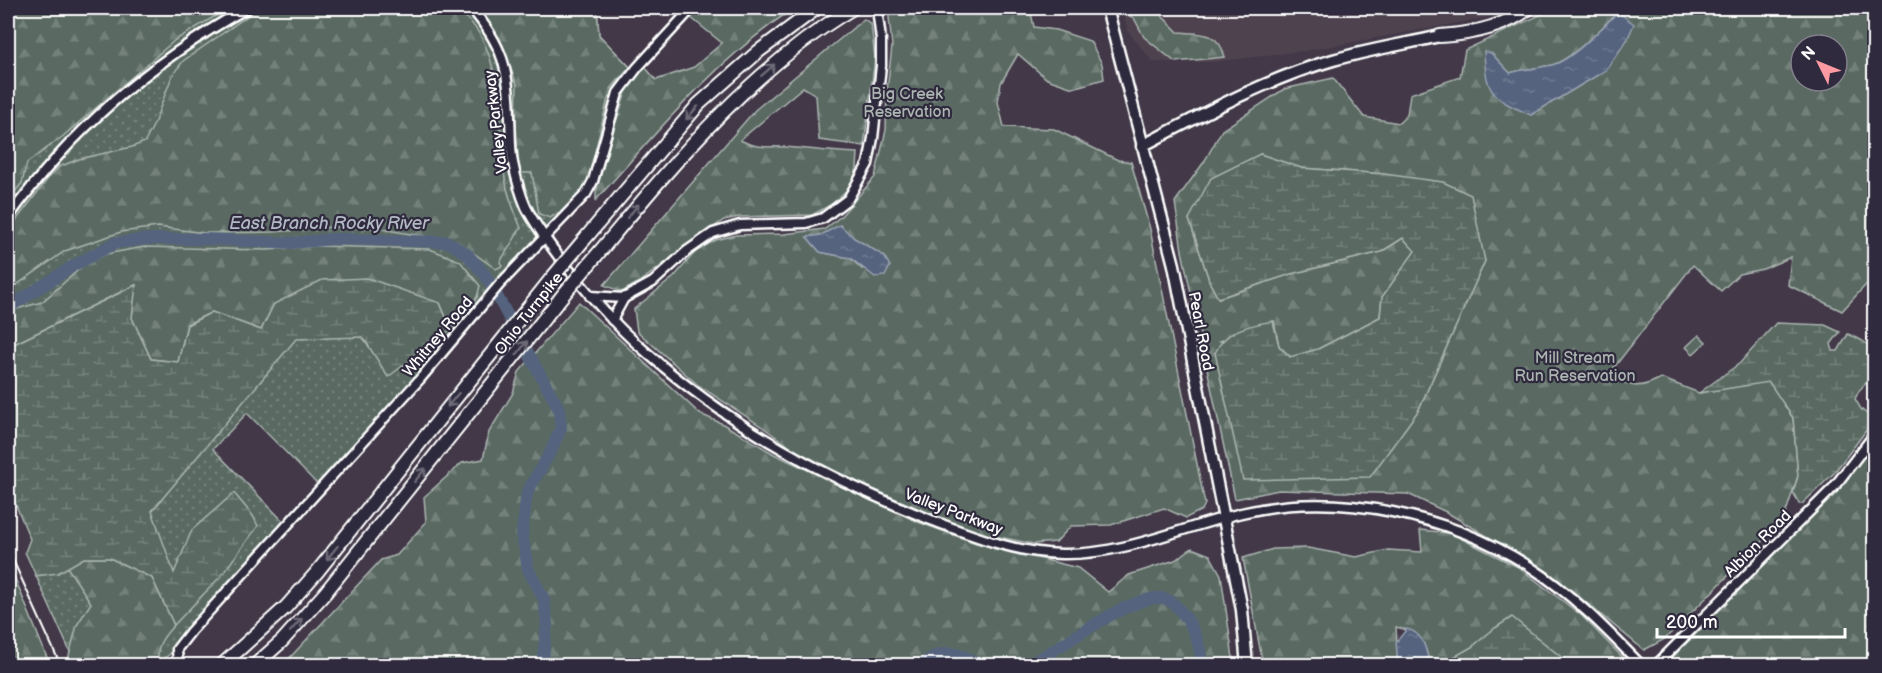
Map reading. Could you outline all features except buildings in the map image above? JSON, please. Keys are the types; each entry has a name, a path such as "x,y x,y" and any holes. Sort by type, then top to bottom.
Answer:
{"highway":[{"name":"Ohio Turnpike","path":"221,666 286,607 317,572 551,279 699,104 759,51 816,8"},
{"name":"Ohio Turnpike","path":"254,666 282,641 325,593 563,295 685,150 731,102 782,58 854,8"},
{"path":"1440,36 1496,21 1520,8"},
{"path":"1440,36 1497,25 1518,16 1529,8"}],"main road":[{"name":"Pearl Road","path":"1107,8 1174,265 1242,609 1247,666"},
{"path":"1142,146 1208,111 1284,76 1334,60 1440,36"}],"street":[{"path":"8,218 32,185 95,117 169,56 247,8"},
{"name":"Valley Parkway","path":"471,8 496,40 502,56 507,76 512,158 524,202 545,238 578,283 612,320 681,383 736,423 809,465 900,507 994,544 1028,551 1060,554 1087,553 1139,543 1224,518 1275,508 1359,507 1403,513 1482,540 1529,566 1584,608 1642,666"},
{"name":"Whitney Road","path":"178,666 177,650 191,632 420,379 500,284 586,194 593,181 618,93 692,8"},
{"path":"590,296 624,298 653,282 687,251 713,233 740,225 806,223 823,218 848,199 868,164 873,138 881,66 877,8"},
{"path":"612,320 624,298"},
{"name":"Albion Road","path":"1655,666 1834,487 1875,435"}],"shaded area":[{"path":"1122,8 1496,8 1490,17 1311,50 1213,62 1153,62 1128,31"}],"green space":[{"path":"8,8 597,8 599,35 667,105 322,489 247,413 213,449 288,526 170,654 155,665 76,665 36,576 46,571 8,483"},
{"path":"8,8 229,8 175,40 62,137 27,163 22,183 8,200"},
{"path":"259,8 437,8 463,15 477,30 487,49 493,71 506,184 521,228 500,262 502,266 496,269 458,242 375,228 333,227 273,232 205,233 158,227 121,232 65,251 8,291 8,231 50,176 59,167 79,159 145,142 172,76 183,61"},
{"path":"480,8 597,8 599,35 630,67 610,90 588,181 571,205 550,218 539,214 532,173 519,173 516,125 517,85 500,40"},
{"path":"698,8 794,8 766,28 714,73 665,123 596,200 596,192 627,89 645,67 656,80 694,67 722,43 690,17"},
{"name":"Big Creek Reservation","path":"888,8 1030,8 1034,27 1056,30 1090,41 1102,64 1104,79 1073,88 1047,79 1018,54 1001,83 998,102 1004,127 1054,129 1118,160 1131,162 1150,229 1205,504 1202,510 1186,518 1164,508 1111,525 1071,526 1056,542 1033,544 980,533 856,483 810,461 698,385 637,331 634,309 674,277 696,251 716,240 736,235 784,234 825,229 841,216 875,177 886,130 892,46","holes":["840,226 854,238 884,256 862,269 850,258 820,252 807,237 821,235"]},
{"path":"1122,8 1154,8 1178,32 1208,35 1213,38 1222,48 1225,57 1175,62 1144,37 1134,18 1123,13"},
{"name":"Mill Stream Run Reservation","path":"1555,8 1874,8 1874,276 1842,311 1788,285 1791,257 1763,269 1739,274 1721,291 1693,265 1609,374 1634,386 1661,378 1699,393 1769,381 1793,418 1798,476 1783,521 1665,639 1644,650 1550,573 1446,512 1408,494 1279,490 1235,499 1182,251 1175,202 1204,162 1222,130 1284,89 1333,78 1364,117 1399,123 1407,115 1410,94 1460,77 1465,50","holes":["1618,12 1606,70 1531,115 1491,53 1510,73 1552,65 1577,50","1260,154 1301,168 1384,174 1485,261 1418,411 1220,341 1274,321 1279,346 1291,357 1318,349 1380,317 1382,297 1416,251 1403,238 1381,252 1291,274 1219,298 1210,283 1189,219"]},
{"path":"864,19 871,24 875,58 864,146 819,140 816,95 803,87 740,140 752,145 858,153 857,168 851,186 832,204 812,215 739,217 724,220 641,281 622,292 604,285 755,110"},
{"path":"1260,154 1301,168 1384,174 1443,182 1471,195 1485,261 1418,411 1370,477 1243,480 1215,353 1219,345 1232,333 1256,324 1273,321 1279,346 1290,357 1318,349 1380,317 1382,297 1415,251 1403,238 1381,252 1291,274 1218,298 1210,283 1189,219 1211,178"},
{"path":"318,246 430,249 460,261 480,286 477,297 451,329 440,303 274,304 261,330 212,312 187,324 178,362 151,359 132,318 135,285 8,347 8,315 13,310 42,302 84,265 106,254 144,247 266,250"},
{"path":"367,278 440,303 451,329 388,377 363,337 296,339 152,511 174,573 192,530 234,493 253,516 258,526 221,576 174,625 152,578 110,558 84,558 58,573 36,576 25,552 30,539 8,486 8,347 136,285 132,318 151,359 178,362 187,325 212,312 261,330 274,304 322,280"},
{"path":"579,302 700,414 723,424 774,454 918,522 976,543 1078,568 1108,592 1129,575 1175,560 1192,548 1210,555 1221,575 1234,665 283,665 381,560 397,555 426,522 424,497 462,463 483,459 489,432 513,393 519,372"},
{"path":"1776,323 1825,325 1840,332 1831,344 1833,351 1838,351 1848,334 1867,344 1874,358 1874,374 1855,399 1861,409 1874,420 1834,473 1802,504 1799,504 1793,492 1798,476 1793,418 1769,382 1699,393 1740,363"},
{"path":"1699,335 1706,342 1693,354 1686,347"},
{"path":"1874,445 1874,665 1664,666 1833,494"},
{"path":"1420,530 1450,533 1518,567 1581,615 1627,662 1627,665 1571,665 1512,618 1495,628 1472,647 1445,662 1446,665 1430,665 1421,639 1412,632 1396,627 1398,665 1318,665 1312,661 1303,665 1263,665 1243,558 1273,549 1308,548 1356,557 1388,550 1422,552"},
{"path":"83,558 110,558 152,578 174,625 160,644 158,659 160,665 69,665 67,663 77,625 91,603 67,567"},
{"path":"8,561 50,665 8,665"},
{"path":"1512,617 1571,665 1446,665 1445,662 1472,647"}],"water":[{"path":"1618,12 1634,24 1627,40 1606,70 1531,115 1507,104 1489,86 1484,51 1491,53 1510,73 1552,65 1578,50"},
{"path":"840,225 854,238 884,256 890,266 885,276 875,277 850,258 820,252 807,237 821,235"},
{"path":"1407,629 1421,638 1430,665 1398,665 1396,642"}],"waterway":[{"name":"East Branch Rocky River","path":"8,308 73,266 115,243 149,239 291,243 335,239 448,242 467,254 486,276 559,409 561,428 551,451 527,492 522,534 528,569 544,599 547,623 542,666"},
{"name":"East Branch Rocky River","path":"1026,666 1116,612 1152,598 1169,600 1186,618 1197,641 1201,666"},
{"name":"East Branch Rocky River","path":"922,666 936,656 951,653 966,657 980,666"}],"railway":[{"path":"8,549 61,666"}]}
